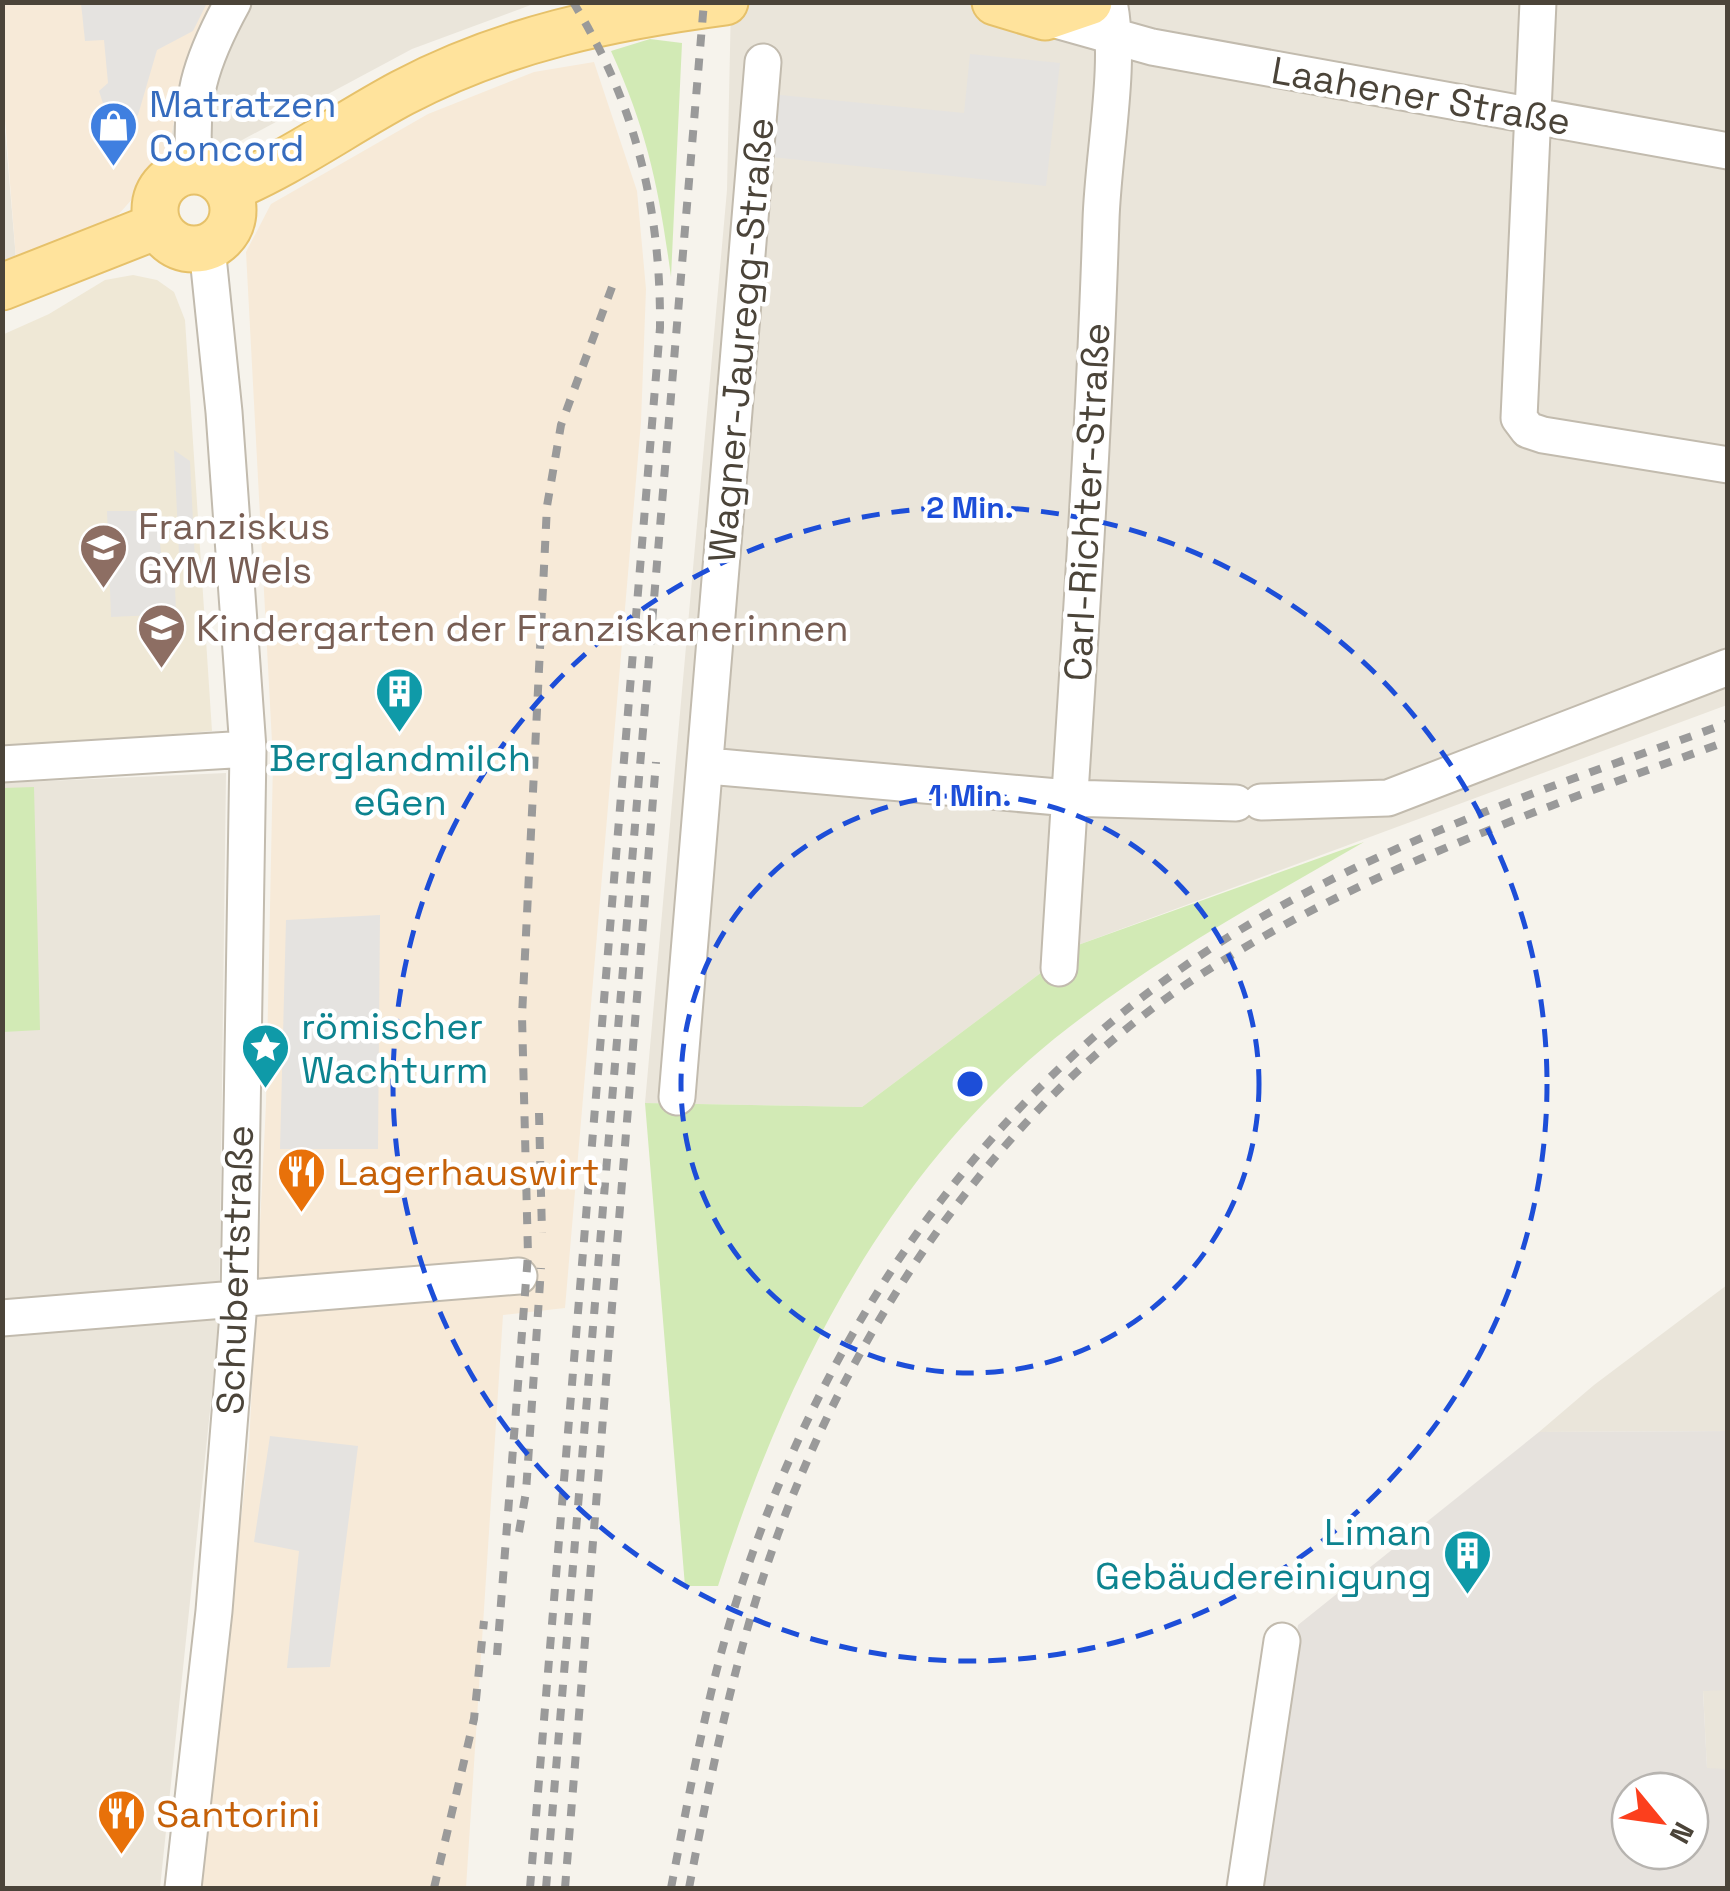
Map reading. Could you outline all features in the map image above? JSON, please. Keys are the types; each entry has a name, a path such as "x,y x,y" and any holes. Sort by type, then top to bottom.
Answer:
{"main road":[{"path":"211,180 233,215 209,269 157,226 154,215 159,191 179,173 211,180 490,54 617,17 725,2"},
{"path":"995,2 1045,17 1105,14"},
{"path":"2,287 157,226"}],"street":[{"path":"211,180 192,108 205,53 234,2"},
{"path":"1538,2 1536,117 1519,418 1528,430 1728,465"},
{"name":"Laahener Straße","path":"1105,14 1536,117 1728,150"},
{"name":"Carl-Richter-Straße","path":"1059,968 1096,364 1105,14"},
{"name":"Wagner-Jauregg-Straße","path":"677,1097 708,766 763,62"},
{"name":"Schubertstraße","path":"183,1888 214,1611 239,1302 248,750 209,269"},
{"path":"708,766 1069,798 1249,802 1388,798 1728,667"},
{"path":"2,764 248,750"},
{"path":"2,1318 239,1302 519,1276"},
{"path":"1245,1888 1282,1641"}],"shaded area":[{"path":"3,3 214,3 182,82 166,161 118,215 16,259 3,94"},
{"path":"81,3 207,3 193,31 157,50 138,115 130,121 108,119 99,91 108,83 104,40 85,41"},
{"path":"214,3 536,3 412,49 231,146 166,161 182,82"},
{"path":"731,3 1727,3 1727,705 1078,945 862,1107 645,1103 727,190"},
{"path":"970,54 1060,63 1046,186 762,156 770,94 964,113"},
{"path":"594,62 637,191 646,289 641,422 565,1308 503,1315 466,1888 201,1888 249,1446 266,1104 273,761 246,252 271,204 428,114 534,72"},
{"path":"2,94 16,259 3,264"},
{"name":"Franziskus GYM Wels","path":"133,275 157,280 174,292 185,320 212,731 3,749 2,335 49,314 105,280"},
{"path":"174,450 190,461 195,561 179,554"},
{"path":"107,511 156,511 163,568 175,586 176,614 111,617"},
{"path":"226,773 219,1325 160,1888 3,1888 2,783"},
{"path":"380,915 378,1149 280,1149 286,920"},
{"path":"1727,1285 1727,1431 1539,1432 1594,1385"},
{"path":"1727,1431 1727,1690 1703,1691 1707,1768 1727,1769 1727,1888 1261,1888 1298,1625 1539,1432"},
{"path":"270,1436 358,1446 330,1667 287,1668 299,1551 254,1542"},
{"path":"1703,1690 1727,1690 1727,1769 1707,1769"}],"green space":[{"path":"650,39 682,43 671,277 650,162 611,51"},
{"path":"34,787 40,1030 3,1032 3,788"},
{"path":"1364,842 1213,930 1103,1002 1005,1083 948,1144 896,1210 851,1280 811,1354 776,1430 718,1586 685,1586 645,1103 862,1107 1078,945"}],"railway":[{"path":"530,1888 660,328 656,242 640,159 613,79 573,2"},
{"path":"546,1888 704,2"},
{"path":"497,1655 528,1255 522,1016 547,506 561,425 615,279"},
{"path":"671,1888 720,1657 754,1550 795,1447 845,1348 902,1254 968,1166 1042,1085 1125,1011 1216,945 1276,909 1465,820 1728,723"},
{"path":"689,1888 737,1665 778,1534 811,1453 849,1374 894,1296 944,1222 999,1153 1060,1088 1126,1029 1197,977 1259,939 1388,873 1455,844 1728,741"},
{"path":"565,1888 656,762"},
{"path":"539,1113 542,1233"},
{"path":"519,1532 526,1492 541,1268"},
{"path":"434,1888 474,1719 484,1621"}],"place":[{"name":"Matratzen Concord","path":"114,168"},
{"name":"Franziskus GYM Wels","path":"103,590"},
{"name":"Kindergarten der Franziskanerinnen","path":"161,670"},
{"name":"Berglandmilch eGen","path":"400,734"},
{"name":"römischer Wachturm","path":"266,1090"},
{"name":"Lagerhauswirt","path":"302,1214"},
{"name":"Liman Gebäudereinigung","path":"1467,1596"},
{"name":"Santorini","path":"121,1856"}]}
